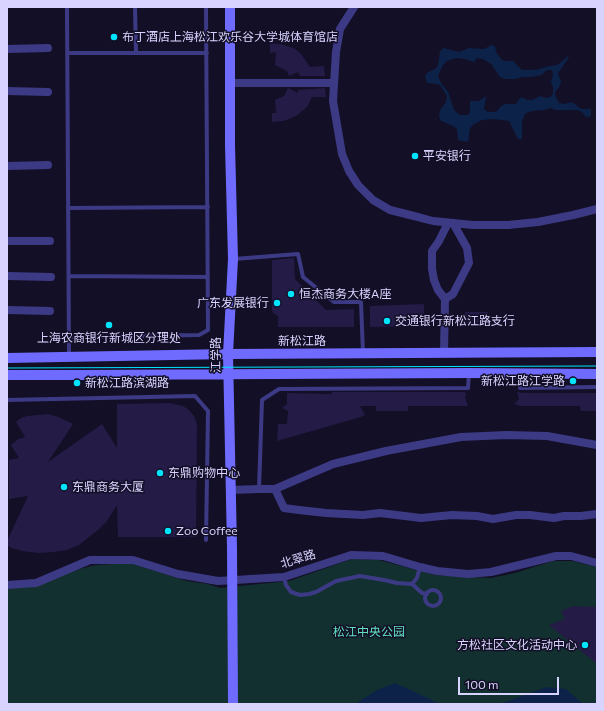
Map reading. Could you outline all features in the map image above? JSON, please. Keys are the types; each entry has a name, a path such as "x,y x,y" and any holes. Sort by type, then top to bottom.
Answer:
{"main road":[{"name":"江学路","path":"230,7 230,144 233,259 228,374 233,580 233,704"},
{"name":"新松江路","path":"7,358 228,354 597,352"},
{"path":"7,375 469,373 597,374"}],"street":[{"path":"354,7 340,29 336,52 333,101 342,154 348,170 358,185 373,200 390,210 433,221 473,226 545,221 597,209"},
{"path":"7,49 48,48"},
{"path":"230,83 334,83"},
{"path":"7,91 48,92"},
{"path":"7,166 48,165"},
{"path":"445,299 453,294 469,263 467,248 450,223"},
{"path":"444,353 445,299 438,290 434,280 432,269 432,251 450,223"},
{"path":"7,241 50,241"},
{"path":"7,276 51,277"},
{"path":"7,310 50,310"},
{"path":"231,490 275,489 333,464 386,451 461,438 506,435 547,436 597,445"},
{"path":"275,489 284,508 339,514 363,515 380,513 420,518 452,515 493,518 530,515 554,518 597,514"},
{"name":"北翠路","path":"7,585 36,583 90,560 133,560 178,574 218,582 284,577 351,555 383,556 437,571 468,574 491,572 556,556 571,556 597,563"}],"lane":[{"path":"67,7 69,357"},
{"path":"135,7 136,53"},
{"path":"69,337 199,335 208,330 206,7"},
{"path":"68,53 207,53"},
{"path":"68,208 208,207"},
{"path":"233,259 298,254 303,277 334,302 361,302 363,353"},
{"path":"69,276 208,277"},
{"path":"260,489 262,400 279,389 468,388 469,373"},
{"path":"520,373 520,388 597,387"},
{"path":"7,400 195,396 208,411 206,540"},
{"path":"412,584 417,578 420,567"},
{"path":"284,577 286,586 291,592 300,595 316,592 336,581 360,576 397,583 412,584 422,593 427,594"}],"green space":[{"name":"松江中央公园","path":"352,559 379,560 435,575 491,578 515,573 553,561 572,561 597,567 597,704 7,704 7,587 96,565 130,563 187,581 208,584 220,588 289,581"}],"water":[{"path":"491,45 495,46 496,52 502,60 513,61 522,70 535,70 556,65 568,56 569,57 558,74 561,81 555,95 559,103 565,104 571,102 579,108 591,109 591,115 586,117 582,112 577,110 555,110 551,108 526,113 522,122 522,139 518,139 509,121 494,119 482,120 470,128 468,142 458,140 457,129 441,121 439,116 440,110 446,102 447,96 440,85 427,83 425,76 438,66 440,51 444,48 459,52 469,48 484,49","holes":["456,58 474,62 477,58 483,59 491,64 500,77 505,79 532,77 541,75 545,71 552,70 553,74 551,82 553,94 550,97 546,98 540,96 532,100 527,100 522,97 517,103 505,104 497,111 493,112 488,112 484,109 486,96 479,101 470,101 470,112 468,115 460,115 454,110 448,92 438,76 443,65 447,61"]},
{"path":"395,683 440,704 355,704 377,690"},
{"path":"547,687 566,689 583,704 500,704"}],"building":[{"path":"270,43 294,48 301,54 310,67 324,66 325,76 300,76 298,72 289,76 287,71 275,65 276,52 270,53"},
{"path":"288,88 298,93 298,90 325,88 326,97 312,97 307,107 296,116 284,121 272,122 272,113 276,113 275,100 284,96"},
{"name":"恒杰商务大楼A座","path":"294,258 295,279 326,310 354,309 354,327 278,327 278,316 273,313 272,310 272,260"},
{"path":"424,304 424,320 417,326 370,327 370,306"},
{"path":"465,312 488,312 488,325 465,326"},
{"path":"332,392 465,392 468,406 408,406 408,411 376,411 376,406 360,406 365,415 361,417 277,441 278,424 287,424 288,411 282,408 287,404 287,393 332,394"},
{"path":"517,392 597,393 597,411 581,411 580,406 521,406 514,404 519,399"},
{"path":"170,403 183,406 189,410 194,416 197,424 196,537 118,537 117,505 107,521 98,530 79,545 67,550 38,553 11,548 7,545 7,541 28,496 9,499 9,460 19,458 11,445 18,439 25,437 16,422 27,416 48,414 73,424 48,462 102,424 117,448 117,404"},
{"name":"方松社区文化活动中心","path":"573,606 597,607 597,664 549,625 565,619 561,611"}],"tram line":[{"path":"7,368 597,366"}],"place":[{"name":"布丁酒店上海松江欢乐谷大学城体育馆店","path":"114,37"},
{"name":"平安银行","path":"415,156"},
{"name":"恒杰商务大楼A座","path":"291,294"},
{"name":"广东发展银行","path":"277,303"},
{"name":"交通银行新松江路支行","path":"387,321"},
{"name":"上海农商银行新城区分理处","path":"109,325"},
{"name":"新松江路江学路","path":"573,381"},
{"name":"新松江路滨湖路","path":"77,383"},
{"name":"东鼎购物中心","path":"160,473"},
{"name":"东鼎商务大厦","path":"64,487"},
{"name":"Zoo Coffee","path":"168,531"},
{"name":"方松社区文化活动中心","path":"585,645"}]}
